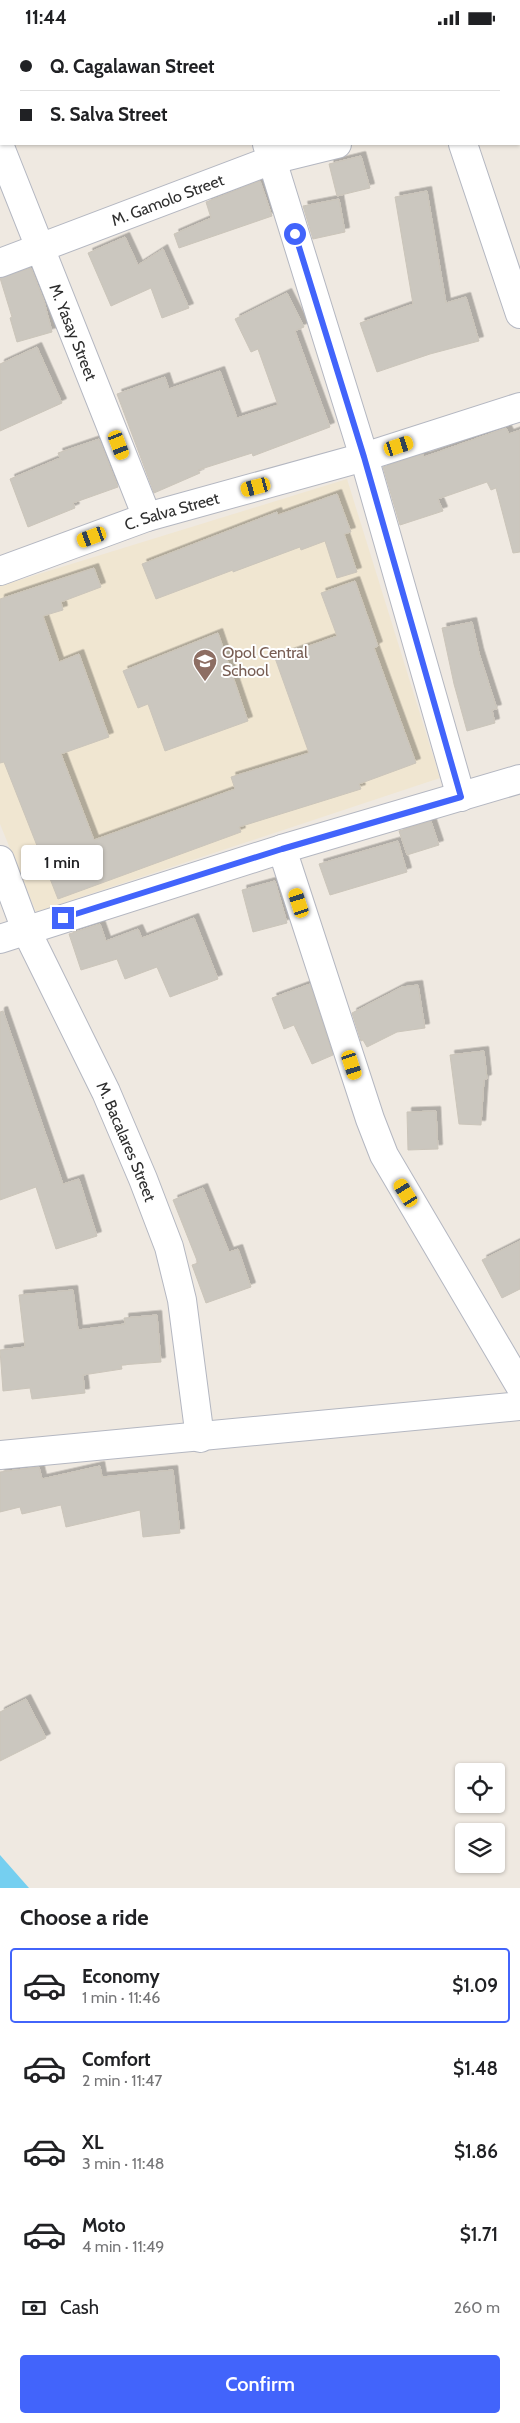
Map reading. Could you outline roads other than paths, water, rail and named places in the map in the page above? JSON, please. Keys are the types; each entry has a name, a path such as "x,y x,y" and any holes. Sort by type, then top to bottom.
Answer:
{"street":[{"name":"M. Gamolo Street","path":"0,263 41,248 269,152 328,145"},
{"path":"463,145 520,313"},
{"name":"M. Yasay Street","path":"0,147 147,517"},
{"path":"269,152 364,457 461,797"},
{"name":"C. Salva Street","path":"0,571 147,517 364,457 520,407"},
{"path":"0,939 282,849 520,779"},
{"path":"282,849 367,1109 384,1155 520,1386"},
{"name":"M. Bacalares Street","path":"0,861 26,930 106,1092 143,1179 169,1247 182,1300 200,1438"},
{"path":"0,1455 200,1438 520,1406"}],"water":[{"path":"0,1855 29,1888 0,1888"}],"place":[{"name":"Opol Central School","path":"205,682"}]}
